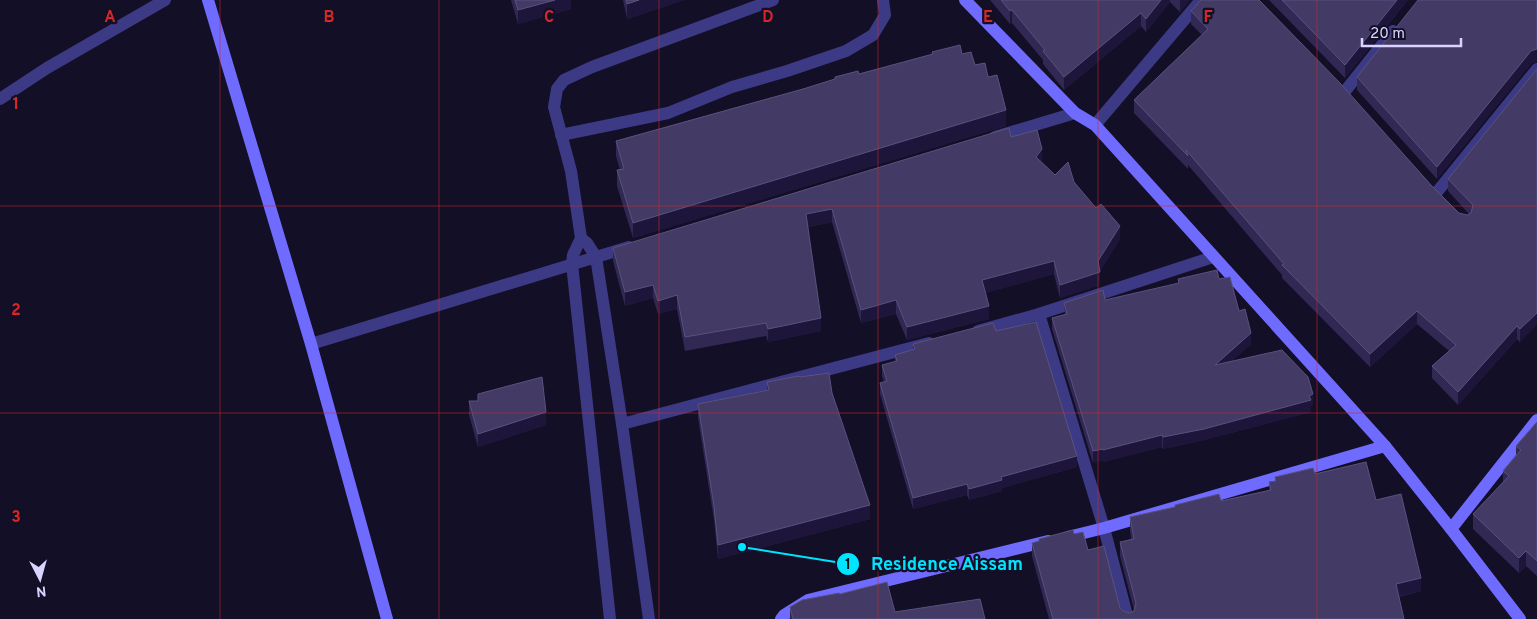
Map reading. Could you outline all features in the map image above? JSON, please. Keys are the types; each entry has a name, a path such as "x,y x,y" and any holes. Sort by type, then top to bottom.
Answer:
{"street":[{"path":"0,99 47,68 165,0"},
{"path":"208,0 310,344 387,619"},
{"path":"610,619 572,264 573,255 581,238 571,171 554,107 557,89 564,80 592,67 774,0"},
{"path":"561,136 668,113 732,87 846,51 873,35 885,15 883,0"},
{"path":"964,0 1075,113 1095,125 1385,446 1519,619"},
{"path":"1095,125 1201,0"},
{"path":"1346,90 1400,22"},
{"path":"1437,192 1537,69"},
{"path":"981,142 1075,113"},
{"path":"581,238 587,243 596,257 622,424 649,619"},
{"path":"310,344 643,242"},
{"path":"963,334 1039,314 1213,256"},
{"path":"1039,314 1104,528 1128,619"},
{"path":"622,424 944,339"},
{"path":"1451,529 1537,420"},
{"path":"781,619 784,615 808,600 1104,528 1385,446"}],"building":[{"path":"515,0 555,0 518,10"},
{"path":"626,0 639,0 627,4"},
{"path":"1001,0 1161,0 1146,19 1141,13 1064,77 1043,51 1045,50 1012,10 1010,11"},
{"path":"1201,0 1259,0 1340,83 1431,185 1459,213 1467,215 1471,213 1473,205 1448,179 1537,69 1537,313 1520,329 1517,326 1458,392 1432,366 1456,345 1417,311 1370,354 1282,265 1284,264 1186,150 1188,156 1134,100 1208,29 1191,11"},
{"path":"1282,0 1397,0 1345,65"},
{"path":"1418,0 1537,0 1537,49 1531,51 1437,167 1357,77"},
{"path":"960,45 962,54 971,52 975,65 985,63 988,77 997,75 1006,110 633,223 617,170 624,169 616,141 803,89 835,79 835,77 858,71 859,74"},
{"path":"1009,128 1011,137 1037,130 1042,149 1036,157 1055,175 1068,162 1074,182 1096,208 1101,204 1120,226 1098,261 1100,272 1060,285 1054,261 982,280 989,306 907,327 896,300 861,310 832,209 806,214 821,318 768,329 766,323 685,337 677,295 658,301 653,285 625,292 613,248"},
{"path":"1217,270 1219,279 1230,277 1239,311 1245,309 1251,333 1215,365 1282,350 1308,377 1313,394 1309,396 1311,400 1204,429 1163,437 1162,435 1093,451 1052,318 1067,314 1064,303 1103,290 1105,300 1179,283 1178,279"},
{"path":"1036,322 1077,456 1001,477 1002,480 969,489 967,484 913,498 880,383 887,381 882,365 897,361 895,355 915,349 913,344 993,323 996,331"},
{"path":"829,373 832,393 870,505 718,545 714,506 698,404 769,390 767,382"},
{"path":"542,377 546,412 478,434 469,401 478,401 478,394"},
{"path":"1537,422 1537,561 1526,551 1519,558 1473,514 1509,476 1503,471 1521,450 1516,446"},
{"path":"1366,462 1376,500 1401,494 1421,578 1396,584 1404,619 1053,619 1032,543 1039,541 1039,539 1073,530 1074,534 1083,532 1088,550 1104,546 1120,608 1130,613 1134,611 1136,603 1120,542 1134,539 1130,517 1175,507 1175,505 1219,494 1221,501 1271,490 1269,482 1276,481 1275,477 1313,468 1315,474"},
{"path":"887,582 895,612 980,599 985,619 793,619 790,607 802,600 840,594"}],"place":[{"name":"Residence Aissam","path":"742,547"}]}
